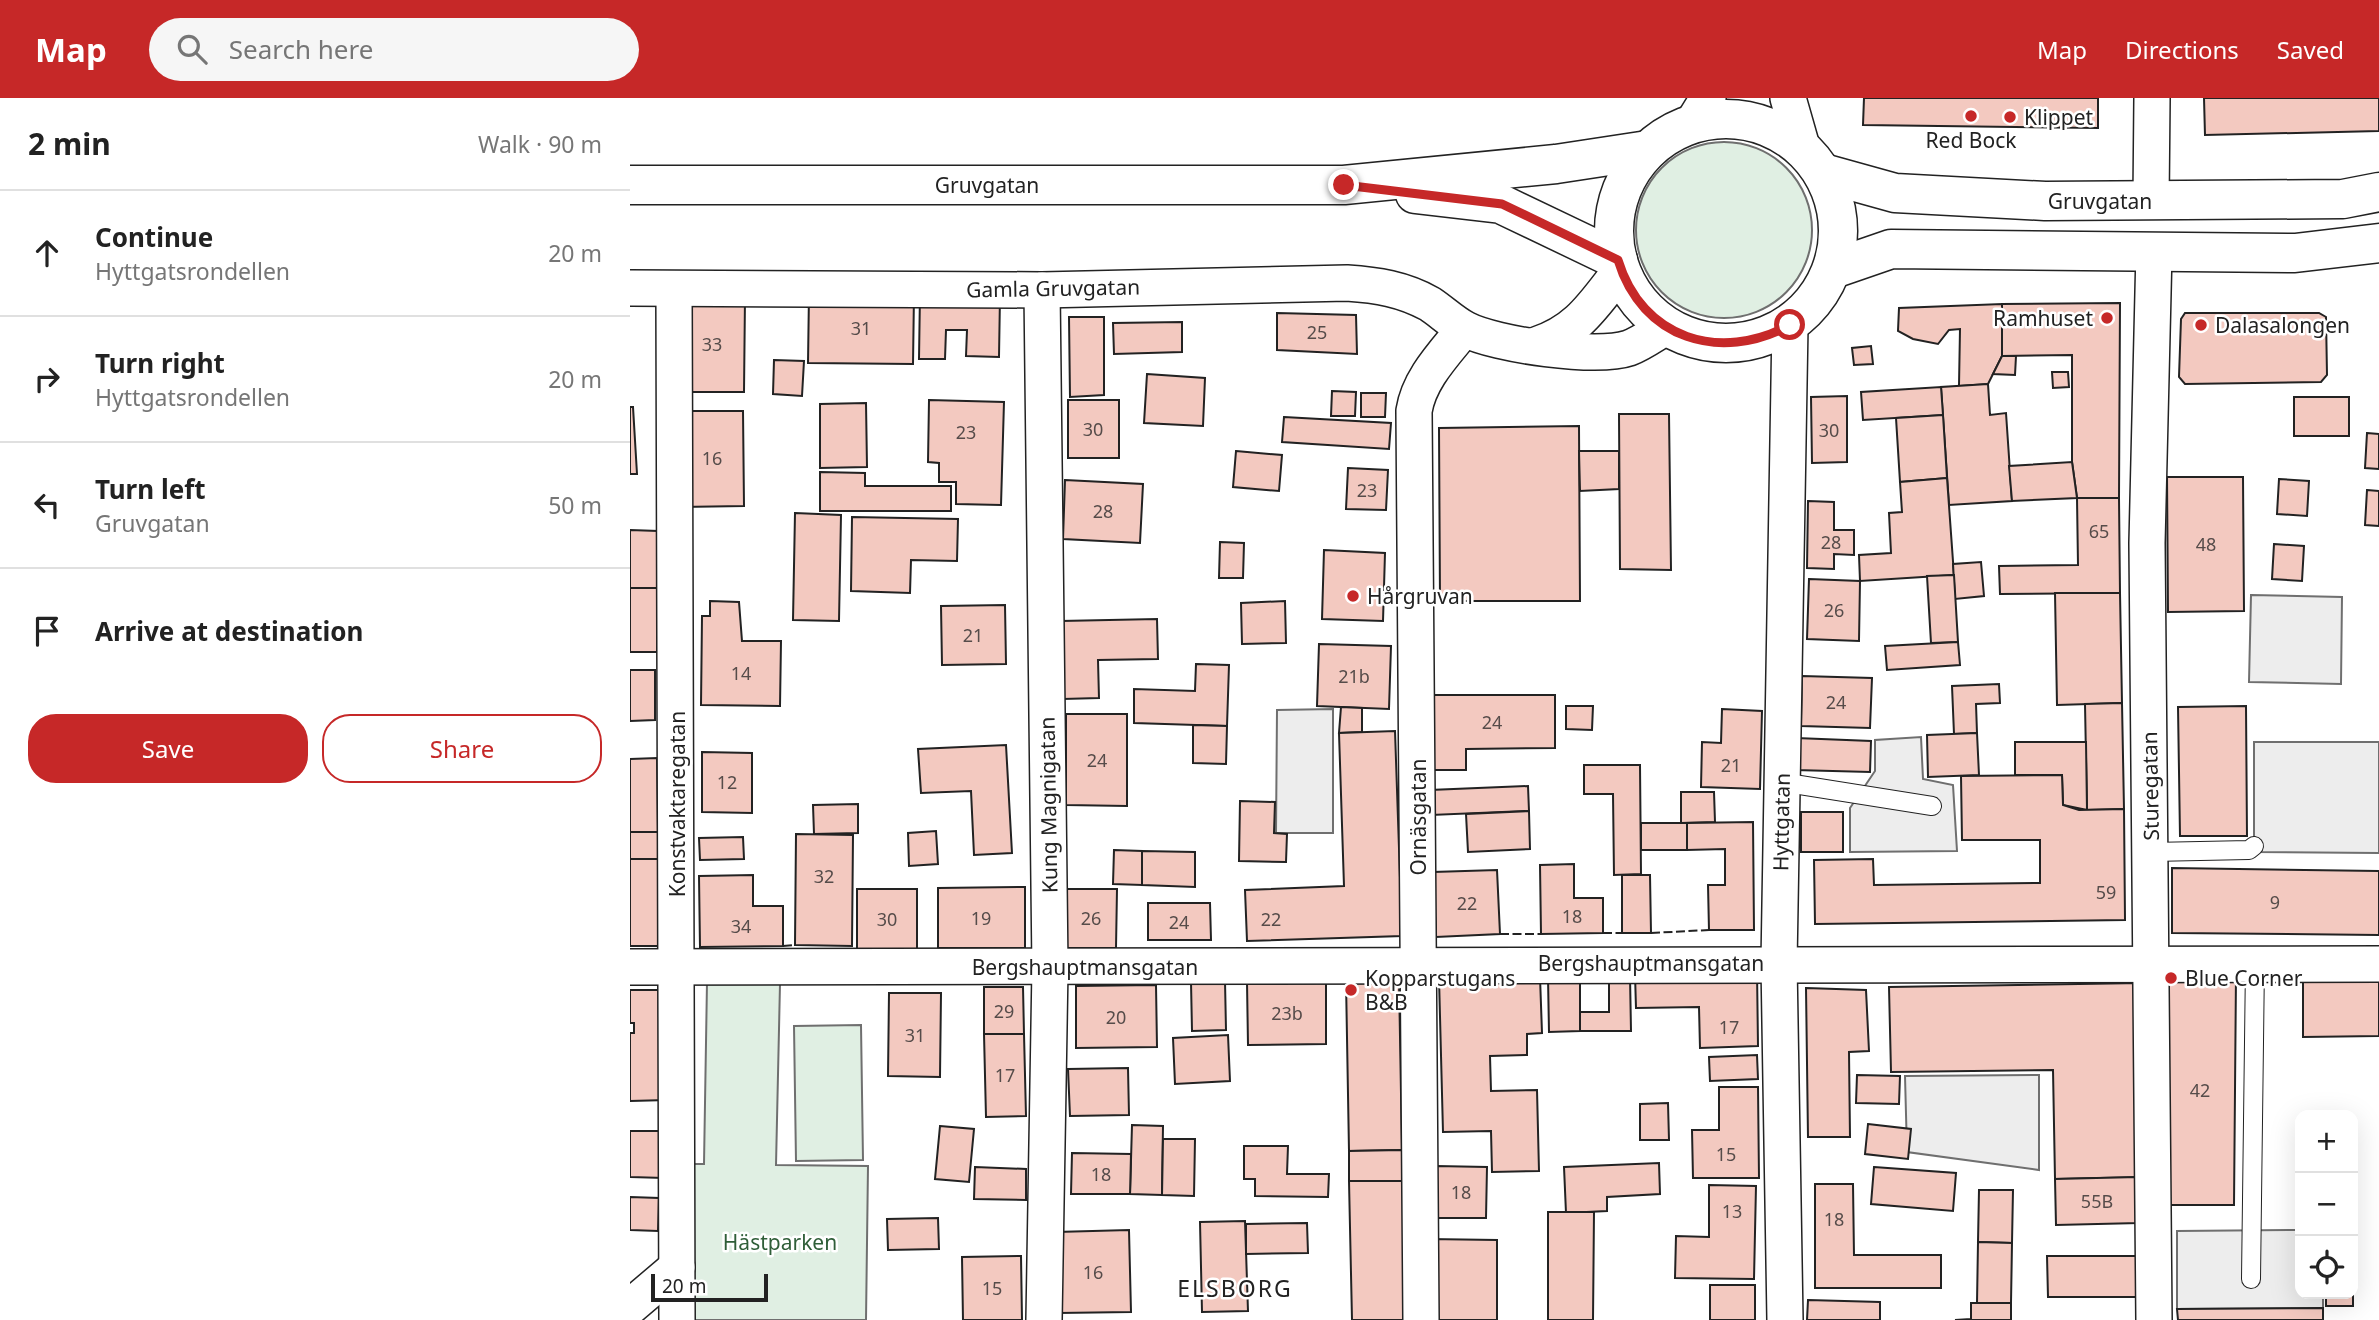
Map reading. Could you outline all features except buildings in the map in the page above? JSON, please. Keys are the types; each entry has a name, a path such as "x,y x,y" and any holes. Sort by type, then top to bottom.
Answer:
{"main road":[{"path":"1700,111 1727,119 1762,124 1813,160 1839,220 1833,269 1816,300 1790,325 1771,335 1729,344 1686,337 1666,327 1635,296 1619,265 1615,220 1625,183 1648,150 1700,111"},
{"name":"Gruvgatan","path":"630,185 1344,185 1556,164 1648,150"},
{"name":"Gruvgatan","path":"1813,160 1895,193 2045,201 2151,201 2343,199 2379,192"},
{"name":"Gruvgatan","path":"1344,185 1502,204 1619,265"},
{"path":"1833,269 1891,249 2295,253 2379,243"}],"street":[{"path":"1788,98 1813,160"},
{"path":"2151,201 2152,98"},
{"name":"Sturegatan","path":"2154,251 2147,543 2154,1320"},
{"path":"1536,345 1560,337 1574,328 1619,265"},
{"name":"Gamla Gruvgatan","path":"630,288 1042,290 1233,284 1382,285 1429,304 1464,328 1487,339 1587,353 1627,349 1666,327"},
{"name":"Konstvaktaregatan","path":"674,289 677,1320"},
{"name":"Kung Magnigatan","path":"1042,290 1049,968 1044,1320"},
{"name":"Hyttgatan","path":"1785,1320 1779,963 1790,325"},
{"name":"Ornäsgatan","path":"1422,1320 1414,411 1416,398 1431,370 1464,328"},
{"name":"Bergshauptmansgatan","path":"630,967 1049,968 2152,962 2379,964"},
{"path":"630,1307 677,1267"}],"lane":[{"path":"1782,782 1931,806"},
{"path":"2151,852 2249,850 2254,846"},
{"path":"2250,1279 2255,963"}],"green space":[{"path":"1724,142 1758,149 1786,168 1805,196 1812,230 1805,264 1786,292 1758,311 1724,318 1690,311 1662,292 1643,264 1636,230 1643,196 1662,168 1690,149"},
{"name":"Hästparken","path":"707,982 780,984 776,1165 868,1166 866,1320 692,1320 694,1164 704,1164"},
{"path":"861,1025 863,1160 796,1161 794,1026"}],"shaded area":[{"path":"2251,595 2342,597 2341,684 2249,682"},
{"path":"1333,709 1333,833 1276,833 1277,710"},
{"path":"1921,737 1923,779 1953,785 1957,851 1850,852 1850,808 1875,771 1875,740"},
{"path":"2254,742 2379,742 2379,853 2254,852"},
{"path":"2039,1075 2039,1170 1907,1152 1905,1076"},
{"path":"2295,1230 2295,1299 2323,1299 2323,1308 2177,1309 2177,1231"}],"fence":[{"path":"1651,933 1709,930"},
{"path":"1603,933 1622,933"},
{"path":"1500,934 1541,934"},
{"path":"783,946 795,945"}],"place":[{"name":"Red Bock","path":"1971,116"},
{"name":"Klippet","path":"2010,117"},
{"name":"Ramhuset","path":"2107,318"},
{"name":"Dalasalongen","path":"2201,325"},
{"name":"Hårgruvan","path":"1353,596"},
{"name":"Blue Corner","path":"2171,978"},
{"name":"Kopparstugans B&B","path":"1351,990"}],"district":[{"name":"ELSBORG","path":"1235,1288"}],"route":[{"path":"1344,185 1502,204 1535,218 1618,260 1627,284 1644,307 1666,327 1686,337 1729,344 1750,342 1790,325"}]}
